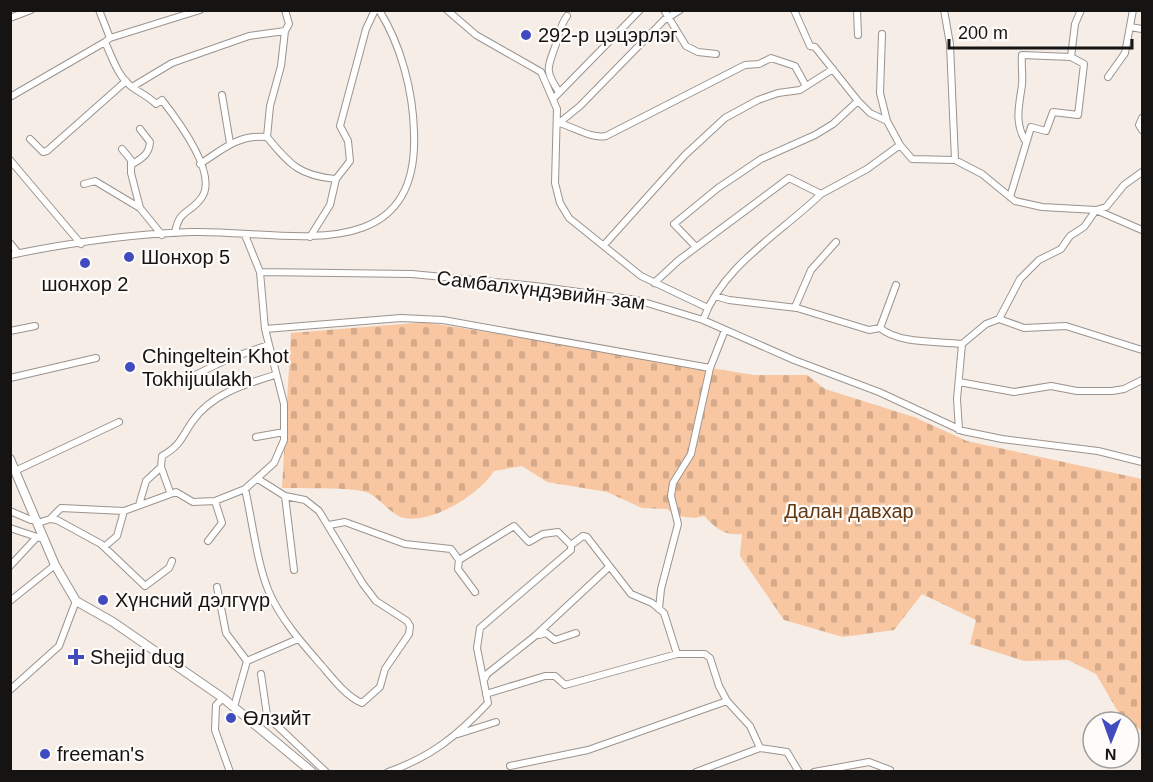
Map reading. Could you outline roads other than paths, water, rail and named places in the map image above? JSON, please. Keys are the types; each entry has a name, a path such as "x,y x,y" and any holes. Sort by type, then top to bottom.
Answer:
{"main road":[{"path":"10,459 38,522 40,538 76,601 113,622 223,698 312,771"}],"street":[{"path":"10,18 31,10"},
{"path":"99,10 120,74 132,87 143,92 156,104 162,100 196,150 205,192 199,201 180,216 175,233"},
{"path":"10,97 108,40 200,10"},
{"path":"285,10 289,24 285,31 279,75 270,106 267,137 287,161 302,173 336,179"},
{"path":"447,10 476,35 540,71 553,99 559,123 555,174 560,203 569,218 632,270 708,308"},
{"path":"553,99 640,10"},
{"path":"664,10 686,46 698,52 716,54"},
{"path":"559,123 580,106 667,18 680,10"},
{"path":"794,10 810,46 815,47 870,113 887,121"},
{"path":"857,10 858,35"},
{"path":"944,10 950,44 956,160"},
{"path":"1071,57 1076,24 1081,10"},
{"path":"1108,77 1125,53 1133,10"},
{"path":"310,237 330,205 336,179 350,162 348,141 340,126 366,29 373,12"},
{"path":"10,243 14,254 175,233 310,237 345,234 370,226 398,201 413,172 415,138 411,98 401,62 373,12"},
{"path":"559,92 551,80 548,60 556,46 556,35 567,16"},
{"path":"1130,27 1143,29"},
{"path":"132,87 172,63 249,36 285,31"},
{"path":"882,34 880,93 887,121 900,145 912,159 956,160 982,174 1015,201 1042,207 1096,210 1143,230"},
{"path":"1010,197 1031,127 1046,131 1053,112 1078,115 1084,64 1071,57 1022,55 1022,84 1017,110 1021,134 1026,142"},
{"path":"559,123 579,128 597,138 606,136 622,130 687,92 745,65 759,64 771,58 795,66 806,86"},
{"path":"604,245 685,155 725,118 758,100 778,93 794,93 833,69"},
{"path":"30,139 46,151 126,81"},
{"path":"222,95 230,144"},
{"path":"696,247 674,224 718,188 761,159 834,124 858,101"},
{"path":"1143,118 1139,125 1143,130"},
{"path":"131,165 148,154 150,147 150,142 140,129"},
{"path":"200,164 230,144 253,136 267,137"},
{"path":"703,320 715,296 749,257 821,194 867,169 900,145"},
{"path":"122,149 131,160 140,208"},
{"path":"10,160 81,244"},
{"path":"999,319 1020,279 1039,260 1061,249 1070,236 1084,227 1096,210 1106,207 1124,185 1143,172"},
{"path":"654,283 696,247 789,178 821,194"},
{"path":"84,184 95,181 140,208 162,235"},
{"path":"10,511 38,522 50,519 63,507 124,511 170,492 180,493 193,502 214,501 245,489 258,479 279,456 284,432 284,404 265,329 260,272 245,235"},
{"path":"795,307 811,270 836,242"},
{"name":"Самбалхүндэвийн зам","path":"260,272 390,272 489,280 637,300 703,320 794,360 879,392 959,430 993,438 1098,451 1143,462"},
{"path":"880,328 896,285"},
{"path":"715,296 729,300 795,307 869,330 880,328 889,335 908,340 962,344"},
{"path":"265,329 401,318 443,320 710,368"},
{"path":"959,430 962,344 986,324 999,319 1024,328 1066,326 1143,350"},
{"path":"10,331 35,326"},
{"path":"659,609 661,589 678,524 671,496 672,483 691,454 710,368 725,330"},
{"path":"191,377 226,360 268,345"},
{"path":"10,378 96,358"},
{"path":"170,492 161,467 162,456 184,438 192,422 231,388 275,375"},
{"path":"959,382 1014,392 1051,386 1077,391 1112,391 1124,389 1143,380"},
{"path":"15,471 119,422"},
{"path":"256,437 284,432"},
{"path":"139,505 146,481 161,467"},
{"path":"245,489 268,590 298,639 355,700 362,704 380,687 385,669 409,634 410,626 407,621 376,601 363,584 329,525 312,505 304,500 285,496 258,479"},
{"path":"285,496 294,570"},
{"path":"208,541 222,523 214,501"},
{"path":"104,547 117,536 124,511"},
{"path":"50,519 61,522 104,547 145,586 169,568 172,561"},
{"path":"329,525 345,522 405,544 451,549 459,560 458,569 475,591"},
{"path":"459,560 514,526 529,542 543,534 558,532 571,545"},
{"path":"10,528 40,538 10,566"},
{"path":"388,771 418,762 458,734 488,703 484,680 480,674 477,648 480,628 571,550 571,545 583,536 587,537 631,594 652,603 664,614 677,654"},
{"path":"10,601 55,565"},
{"path":"484,680 487,674 535,636 609,567"},
{"path":"217,587 226,633 247,662"},
{"path":"10,690 59,646 76,601"},
{"path":"535,636 546,633 555,640 576,633"},
{"path":"234,707 247,662 298,639"},
{"path":"486,694 545,676 555,676 565,685 677,654 705,654 710,658 718,686 750,726 760,748"},
{"path":"261,674 267,715 326,771"},
{"path":"223,698 216,705 215,730 230,771"},
{"path":"510,766 588,750 728,701"},
{"path":"458,734 496,722"},
{"path":"696,771 760,748 787,752 799,771"},
{"path":"813,771 869,762 890,770"}],"place":[{"name":"292-р цэцэрлэг","path":"526,35"},
{"name":"Шонхор 5","path":"129,257"},
{"name":"шонхор 2","path":"85,263"},
{"name":"Chingeltein Khot Tokhijuulakh","path":"130,367"},
{"name":"Хүнсний дэлгүүр","path":"103,600"},
{"name":"Shejid dug","path":"76,657"},
{"name":"Өлзийт","path":"231,718"},
{"name":"freeman's","path":"45,754"}],"park label":[{"name":"Далан давхар","path":"849,511"}]}
